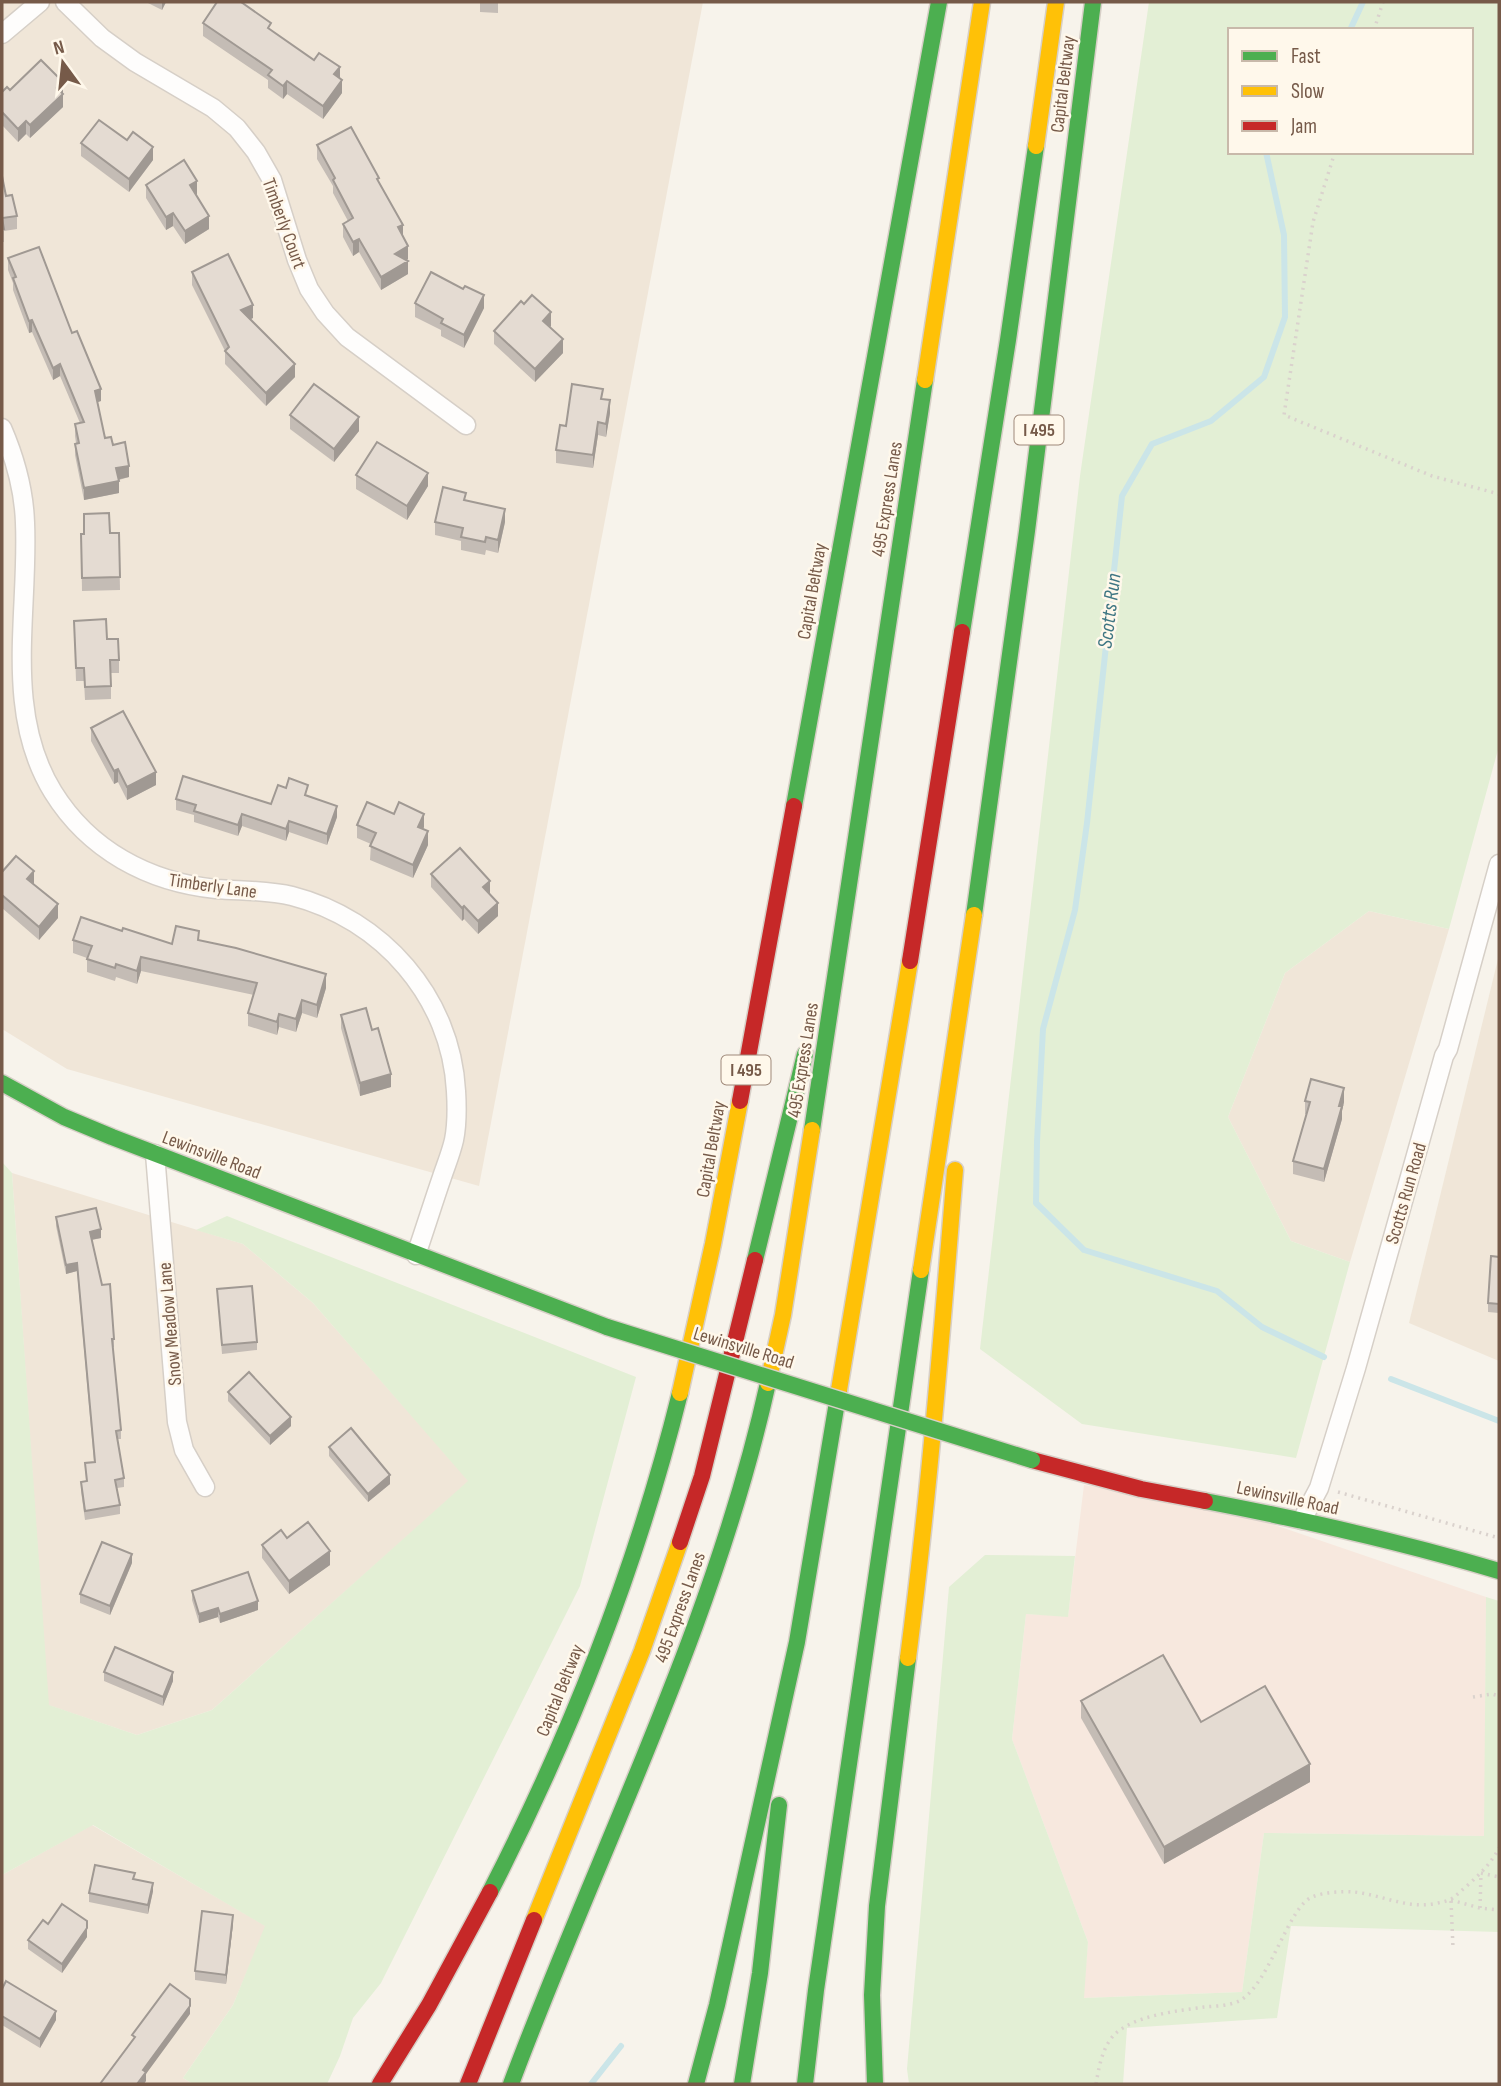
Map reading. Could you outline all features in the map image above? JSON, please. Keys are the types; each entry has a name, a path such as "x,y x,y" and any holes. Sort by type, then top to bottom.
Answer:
{"main road":[{"name":"Capital Beltway","path":"380,2084 444,1977 501,1870 554,1758 599,1650 639,1539 671,1428 699,1313 722,1201 939,2"},
{"name":"495 Express Lanes","path":"511,2084 683,1661 739,1498 761,1415 783,1315 982,2"},
{"name":"I 495","path":"696,2084 717,2005 797,1642 933,821 1008,340 1056,2"},
{"name":"Capital Beltway","path":"805,2084 882,1530 982,858 1025,544 1093,2"},
{"path":"468,2084 642,1651 702,1475 854,852"},
{"path":"959,1126 982,858"},
{"name":"Lewinsville Road","path":"2,1083 64,1116 155,1154 607,1326 1032,1460 1140,1489 1302,1520 1429,1550 1499,1571"},
{"path":"875,2084 872,1995 877,1906 921,1554 957,1153"},
{"path":"742,2084 760,1973 797,1642"}],"street":[{"path":"2,34 40,2"},
{"name":"Timberly Court","path":"65,2 97,33 135,62 213,108 237,128 256,152 272,180 297,260 309,289 325,313 347,337 466,425"},
{"name":"Timberly Lane","path":"2,428 21,485 25,523 23,703 38,764 53,792 74,820 99,844 117,857 156,877 187,885 289,896 321,905 349,919 374,935 399,958 419,982 436,1012 449,1044 455,1076 456,1118 454,1140 416,1255"},
{"name":"Scotts Run Road","path":"1302,1520 1319,1488 1356,1368 1496,888 1499,864"},
{"name":"Snow Meadow Lane","path":"155,1154 177,1422 184,1450 205,1487"}],"path":[{"path":"1375,28 1383,2"},
{"path":"1334,154 1313,222 1284,415 1432,476 1499,494"},
{"path":"1319,1488 1499,1538"},
{"path":"1473,1697 1492,1694 1499,1696"},
{"path":"1451,1900 1481,1873 1499,1848"},
{"path":"1481,1873 1499,1877"},
{"path":"1480,1908 1481,1873"},
{"path":"1096,2084 1103,2052 1115,2035 1131,2025 1151,2017 1226,2005 1241,2000 1252,1990 1274,1956 1304,1901 1315,1896 1355,1892 1415,1906 1451,1900 1499,1910"},
{"path":"1451,1900 1453,1948"}],"shaded area":[{"path":"2,2 703,2 479,1186 67,1069 2,1029"},
{"path":"1369,911 1449,929 1350,1262 1291,1241 1228,1117 1285,973"},
{"path":"1499,955 1499,1361 1409,1323"},
{"path":"12,1173 243,1244 313,1303 469,1481 212,1710 137,1735 48,1705"},
{"path":"1084,1485 1222,1507 1486,1597 1485,1836 1264,1833 1242,1992 1083,1998 1088,1942 1012,1739 1026,1614 1068,1616"},
{"path":"92,1825 266,1926 233,2005 183,2078 193,2084 2,2084 2,1875"}],"green space":[{"path":"1149,2 1499,2 1499,746 1449,929 1369,911 1285,973 1228,1117 1291,1241 1350,1262 1296,1458 1082,1424 980,1349 1080,476"},
{"path":"2,1162 12,1173 49,1705 137,1735 212,1710 468,1481 313,1303 243,1244 196,1230 227,1216 636,1377 580,1586 381,1983 353,2018 327,2084 193,2084 183,2078 233,2005 265,1926 93,1825 2,1875"},
{"path":"985,1555 1075,1556 1068,1617 1026,1614 1012,1739 1088,1942 1084,1998 1242,1992 1264,1833 1484,1836 1486,1597 1499,1601 1499,1932 1291,1926 1277,2018 1127,2028 1123,2084 909,2084 907,2069 949,1587"}],"building":[{"path":"217,2 241,2 271,23 268,28 314,60 319,53 340,67 334,74 342,80 323,106 287,81 283,86 268,75 272,70 203,23"},
{"path":"41,60 63,82 57,88 63,94 30,125 26,121 18,129 2,112 2,92 7,87 10,90"},
{"path":"99,120 127,140 133,132 153,147 129,179 81,143"},
{"path":"351,127 403,225 398,227 408,246 395,254 408,261 381,277 359,239 353,242 343,224 353,218 317,145"},
{"path":"184,160 197,181 190,185 209,216 185,231 173,213 166,217 146,185"},
{"path":"2,176 6,196 12,195 17,216 2,218"},
{"path":"39,247 72,333 77,331 101,389 95,391 105,438 111,437 113,445 125,442 129,466 116,468 119,481 84,488 75,444 79,443 75,424 84,422 60,364 53,368 32,320 29,321 8,258"},
{"path":"228,254 253,305 241,310 295,364 266,393 225,351 229,347 192,272"},
{"path":"431,272 463,289 465,286 484,295 464,335 441,323 443,319 415,303"},
{"path":"532,295 551,312 543,321 563,339 535,369 494,331 521,301 524,304"},
{"path":"314,384 359,417 334,449 290,415"},
{"path":"572,384 603,389 601,399 610,400 606,424 598,422 593,455 556,450 560,425 566,426"},
{"path":"377,442 428,473 407,506 356,475"},
{"path":"443,487 466,493 464,500 505,509 498,540 486,537 485,542 461,537 463,528 435,522"},
{"path":"109,513 110,533 119,533 120,577 82,578 81,534 84,534 84,514"},
{"path":"106,619 107,639 118,639 119,660 110,660 111,686 85,687 84,668 76,668 74,621"},
{"path":"123,711 156,772 127,787 118,769 114,771 91,728"},
{"path":"183,776 271,804 278,785 286,788 289,778 308,785 305,795 337,806 327,834 289,821 286,829 242,814 238,825 194,811 196,805 176,799"},
{"path":"367,802 394,814 399,802 424,814 418,827 428,831 413,865 370,846 376,833 357,825"},
{"path":"460,848 490,881 483,887 498,903 478,921 464,906 462,908 431,874"},
{"path":"16,856 34,871 27,879 58,904 39,927 2,895 2,872"},
{"path":"81,917 172,944 176,926 199,931 198,940 326,974 317,1005 302,1000 296,1019 279,1014 277,1022 248,1013 257,983 141,957 137,971 116,964 115,968 87,959 92,946 73,940"},
{"path":"366,1008 372,1030 378,1028 391,1074 360,1083 341,1015"},
{"path":"1311,1079 1344,1088 1339,1106 1342,1106 1324,1169 1293,1161 1310,1102 1305,1101"},
{"path":"96,1208 101,1229 90,1232 102,1285 110,1284 112,1339 121,1430 116,1431 124,1478 115,1480 120,1505 85,1511 81,1482 87,1481 85,1463 95,1462 77,1263 66,1265 56,1217"},
{"path":"1491,1256 1499,1257 1499,1304 1488,1303"},
{"path":"252,1286 257,1342 222,1345 217,1289"},
{"path":"249,1372 291,1417 270,1436 228,1392"},
{"path":"351,1428 390,1475 368,1494 329,1447"},
{"path":"308,1522 330,1551 289,1581 262,1545 281,1530 287,1538"},
{"path":"102,1542 132,1554 110,1606 80,1594"},
{"path":"248,1572 258,1601 220,1614 218,1608 199,1614 192,1591"},
{"path":"115,1647 173,1672 163,1697 104,1672"},
{"path":"1163,1655 1201,1722 1265,1686 1310,1764 1164,1847 1081,1701"},
{"path":"95,1865 135,1873 133,1879 153,1883 148,1905 89,1893"},
{"path":"62,1904 87,1921 87,1928 62,1964 28,1940 43,1920 48,1924"},
{"path":"202,1911 233,1915 226,1975 195,1971"},
{"path":"6,1981 56,2011 40,2039 2,2016 2,1989"},
{"path":"170,1984 190,1999 190,2006 143,2070 146,2072 137,2084 100,2084 135,2037 132,2035"}],"waterway":[{"name":"Scotts Run","path":"1351,28 1363,2"},
{"name":"Scotts Run","path":"1266,154 1284,235 1285,317 1264,377 1211,421 1152,444 1122,496 1087,823 1075,910 1043,1029 1036,1203 1084,1250 1217,1291 1262,1327 1324,1357"},
{"path":"1391,1379 1499,1421"},
{"name":"Scotts Run","path":"591,2084 621,2046"}],"traffic: fast":[{"path":"794,806 939,2"},
{"path":"974,915 1027,531 1093,2"},
{"path":"962,632 1036,146"},
{"path":"812,1130 925,380"},
{"path":"755,1260 805,1054"},
{"path":"2,1083 64,1117 112,1137 607,1327"},
{"path":"805,2084 816,1990 921,1270"},
{"path":"607,1327 1032,1460"},
{"path":"511,2084 686,1651 745,1474 768,1383"},
{"path":"696,2084 717,2005 797,1642 839,1390"},
{"path":"490,1892 548,1772 599,1648 644,1522 680,1393"},
{"path":"1205,1501 1353,1532 1499,1571"},
{"path":"875,2084 872,1995 877,1906 908,1658"},
{"path":"742,2084 760,1973 779,1805"}],"traffic: slow":[{"path":"925,380 982,2"},
{"path":"1036,146 1056,2"},
{"path":"921,1270 974,915"},
{"path":"839,1390 910,961"},
{"path":"680,1393 713,1244 740,1101"},
{"path":"768,1383 783,1315 812,1130"},
{"path":"908,1658 929,1475 955,1170"},
{"path":"534,1920 642,1651 680,1542"}],"traffic: jam":[{"path":"910,961 962,632"},
{"path":"740,1101 794,806"},
{"path":"680,1542 702,1476 755,1260"},
{"path":"1032,1460 1141,1489 1205,1501"},
{"path":"380,2084 429,2005 490,1892"},
{"path":"468,2084 534,1920"}]}
